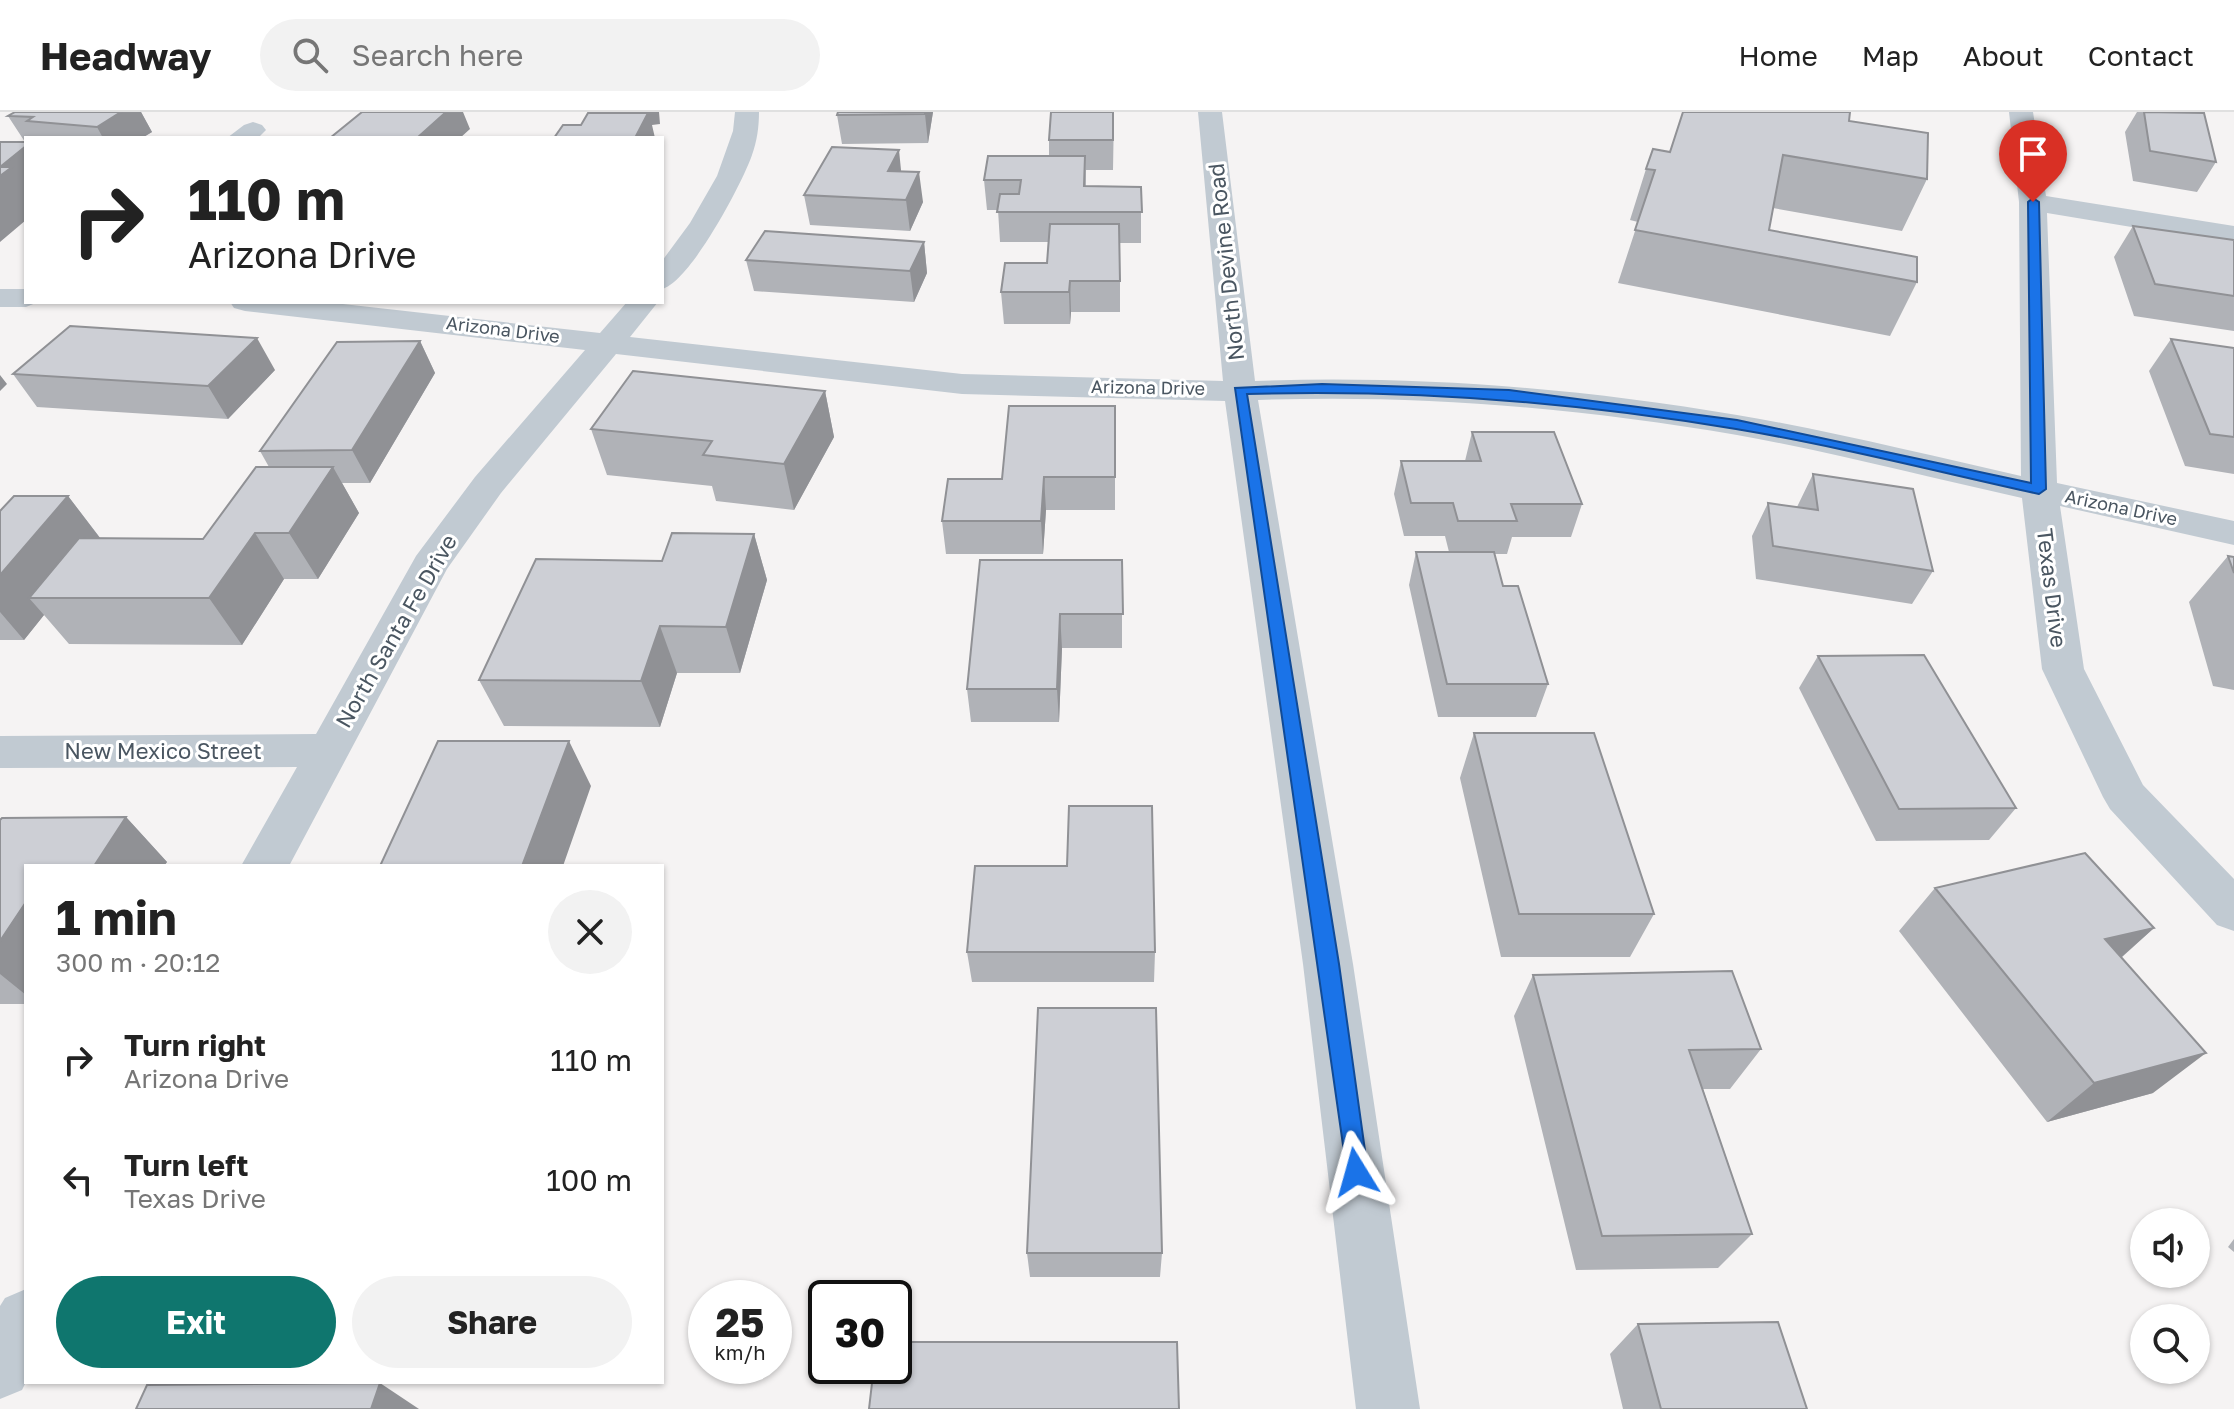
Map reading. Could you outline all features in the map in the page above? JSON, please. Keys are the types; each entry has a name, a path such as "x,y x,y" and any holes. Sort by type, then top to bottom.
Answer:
{"street":[{"path":"664,277 703,226 732,171 748,123 747,112"},
{"name":"North Devine Road","path":"1210,112 1240,391 1328,964 1388,1409"},
{"name":"Texas Drive","path":"2021,112 2033,202 2039,489 2063,669 2126,797 2234,911"},
{"path":"2033,202 2234,235"},
{"name":"Arizona Drive","path":"263,304 962,384 1240,391 1322,388 1509,395 1737,425 2234,533"},
{"name":"North Santa Fe Drive","path":"266,864 430,565 488,485 641,304"},
{"name":"New Mexico Street","path":"0,752 327,750"},
{"path":"0,1368 24,1323"}],"building":[{"path":"15,112 121,112 97,127 27,121 33,117 8,116"},
{"path":"362,112 446,112 419,136 332,136"},
{"path":"838,112 925,112 925,114 837,115"},
{"path":"1051,112 1113,112 1113,140 1049,140"},
{"path":"1683,112 1850,112 1849,121 1928,133 1927,179 1783,155 1769,230 1917,257 1917,282 1635,230 1655,170 1646,169 1653,149 1670,152"},
{"path":"2144,112 2204,113 2216,162 2150,151"},
{"path":"588,113 648,113 636,136 555,136 563,125 581,125"},
{"path":"0,142 24,142 24,148 0,167"},
{"path":"832,147 899,150 888,171 919,172 906,200 804,195"},
{"path":"988,156 1085,156 1084,186 1141,187 1142,212 997,212 1000,194 1019,194 1021,180 984,180"},
{"path":"0,167 12,167 0,176"},
{"path":"1050,224 1119,224 1120,281 1070,281 1069,292 1001,292 1005,263 1047,263"},
{"path":"2133,226 2234,240 2234,296 2155,284"},
{"path":"765,231 924,242 910,271 746,260"},
{"path":"70,326 257,338 208,386 13,374"},
{"path":"2171,339 2234,348 2234,437 2210,434"},
{"path":"420,341 352,450 260,451 337,342"},
{"path":"633,371 825,391 784,464 703,455 712,441 591,429"},
{"path":"1009,406 1115,406 1115,477 1044,477 1041,521 942,521 948,479 1002,479"},
{"path":"1472,432 1554,432 1582,504 1511,504 1517,521 1458,521 1453,503 1411,503 1401,461 1481,461"},
{"path":"256,467 333,467 289,533 255,533 209,598 29,598 79,538 203,539"},
{"path":"1813,474 1913,489 1933,571 1773,546 1768,503 1818,510"},
{"path":"14,496 68,496 0,575 0,511"},
{"path":"672,533 754,534 726,627 660,626 641,681 479,680 536,559 662,561"},
{"path":"1416,552 1494,552 1503,586 1518,586 1548,684 1447,684"},
{"path":"2228,556 2234,557 2234,573"},
{"path":"980,560 1122,560 1123,614 1060,614 1057,689 967,689"},
{"path":"1924,655 2016,808 1899,809 1818,656"},
{"path":"1474,733 1594,733 1654,914 1519,914"},
{"path":"438,741 569,741 523,864 381,864"},
{"path":"1069,806 1152,806 1155,952 967,952 975,866 1067,866"},
{"path":"126,817 95,864 24,864 24,905 0,941 2,818"},
{"path":"2085,853 2154,928 2105,939 2206,1053 2094,1083 1935,888"},
{"path":"1732,971 1761,1049 1689,1050 1752,1234 1602,1236 1533,975"},
{"path":"1038,1008 1156,1008 1162,1253 1027,1253"},
{"path":"1778,1322 1807,1409 1661,1409 1638,1324"},
{"path":"912,1342 1177,1342 1179,1409 869,1409 872,1384 912,1384"},
{"path":"380,1384 371,1409 136,1409 147,1385"}],"route":[{"path":"1356,1172 1328,964 1240,391 1322,388 1509,395 1737,425 2039,489 2033,202"}]}
